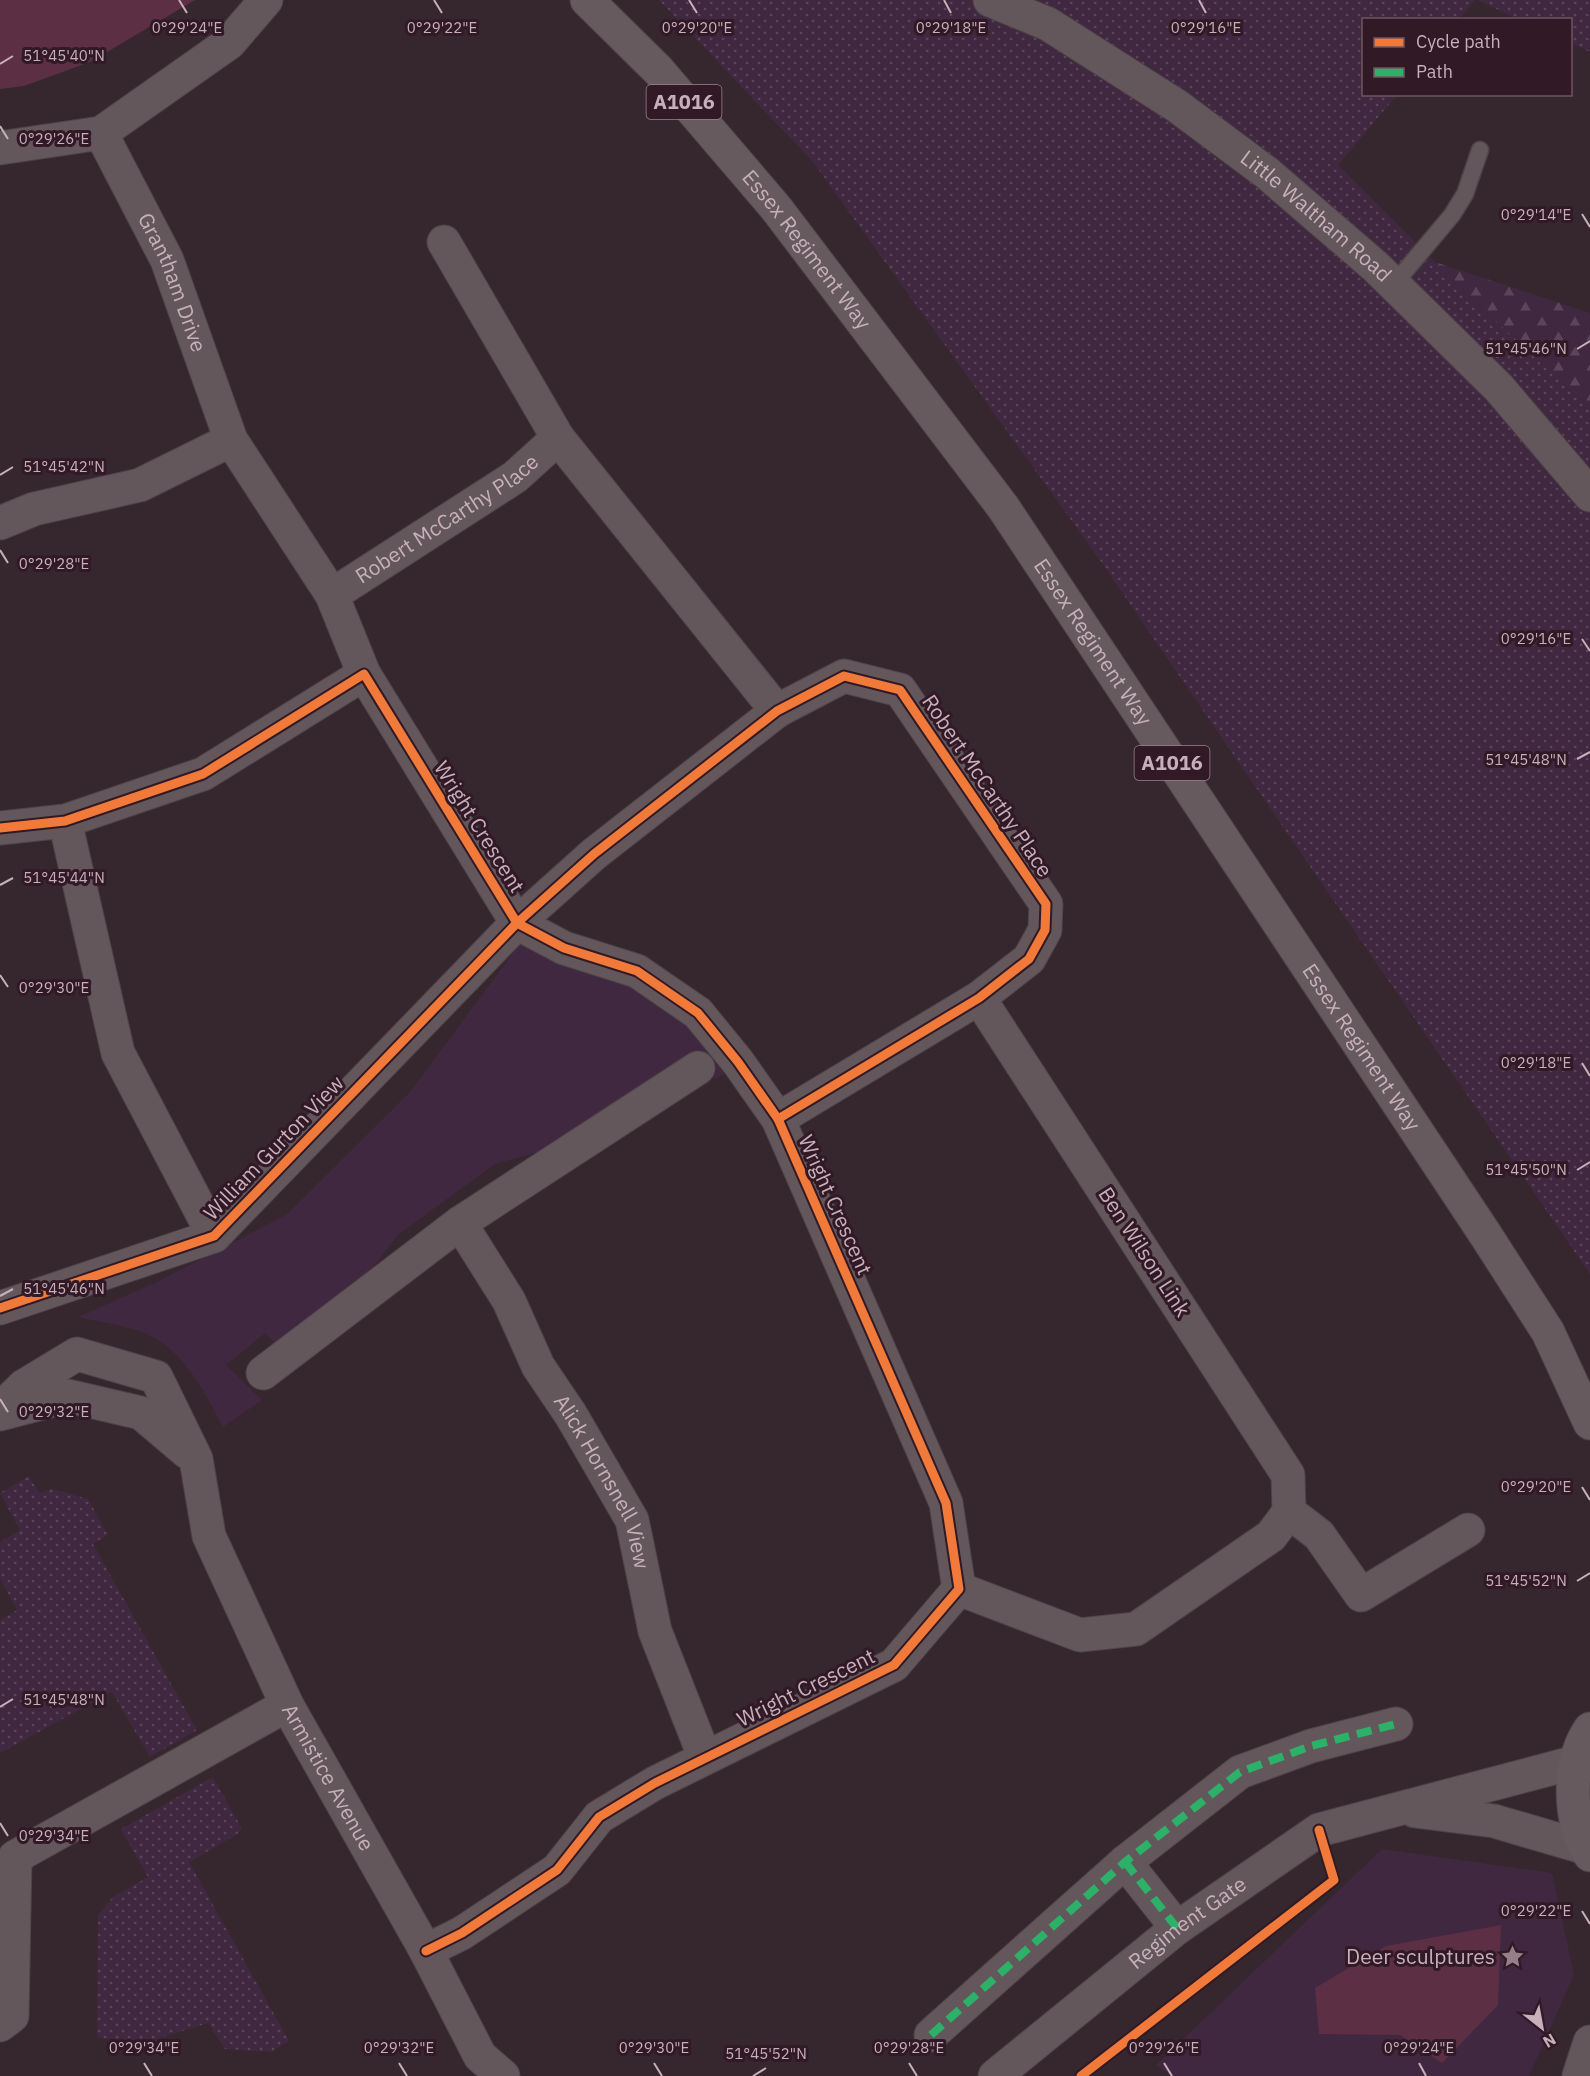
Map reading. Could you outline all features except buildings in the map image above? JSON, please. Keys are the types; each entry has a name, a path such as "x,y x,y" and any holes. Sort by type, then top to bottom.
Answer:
{"main road":[{"name":"Essex Regiment Way","path":"587,0 658,70 776,208 1003,507 1548,1332 1590,1423"},
{"path":"1588,1851 1573,1806 1576,1762 1590,1729"}],"street":[{"path":"0,148 100,133 228,43 266,0"},
{"name":"Little Waltham Road","path":"990,0 1048,24 1177,106 1267,173 1394,284 1499,388 1590,495"},
{"name":"Grantham Drive","path":"100,133 167,260 231,440 332,595 363,674"},
{"name":"Robert McCarthy Place","path":"444,242 558,438 777,711"},
{"name":"Robert McCarthy Place","path":"332,595 515,477 558,438"},
{"path":"0,522 34,509 140,486 231,440"},
{"path":"0,828 65,821 203,774 363,674"},
{"name":"Wright Crescent","path":"363,674 517,923 564,948 637,971 698,1013 738,1062 778,1119 946,1503 959,1589 894,1665 705,1758 599,1816 557,1870 462,1933 426,1951"},
{"name":"Robert McCarthy Place","path":"517,923 594,854 777,711 844,676 900,690 1046,904 1045,930 1029,959 980,998 778,1119"},
{"name":"William Gurton View","path":"65,821 118,1053 214,1236"},
{"name":"William Gurton View","path":"0,1308 214,1236 517,923"},
{"name":"Ben Wilson Link","path":"980,998 1288,1475 1289,1512"},
{"path":"263,1373 460,1223 698,1068"},
{"name":"Alick Hornsnell View","path":"460,1223 509,1301 538,1366 572,1415 633,1520 655,1631 705,1758"},
{"name":"Armistice Avenue","path":"0,1409 24,1386 77,1354 156,1377 196,1459 209,1536 287,1705 426,1951 480,2056 503,2076"},
{"path":"0,1414 68,1396 141,1413 196,1459"},
{"path":"959,1589 1080,1635 1136,1629 1270,1536 1289,1512 1319,1535 1361,1595 1467,1530"},
{"path":"0,2025 12,2016 8,1861 287,1705"},
{"path":"931,2035 1125,1862 1240,1772 1311,1746 1396,1724"},
{"name":"Regiment Gate","path":"995,2076 1177,1928 1319,1830 1402,1809 1492,1782 1576,1762"},
{"name":"Regiment Gate","path":"1402,1809 1494,1821 1588,1851"},
{"path":"1125,1862 1177,1928"},
{"path":"1579,2076 1590,2042"}],"lane":[{"path":"1394,284 1452,215 1465,194 1480,150"}],"green space":[{"path":"659,0 1475,0 1460,18 1362,18 1362,96 1396,96 1338,165 1454,281 1590,410 1590,1274 1097,556 813,162"},
{"path":"1477,0 1590,0 1590,52 1572,43 1572,18 1517,18"},
{"path":"1432,261 1590,313 1590,410 1454,281"},
{"path":"524,938 622,979 685,1016 731,1069 714,1080 696,1051 542,1151 495,1164 399,1234 370,1271 275,1343 265,1333 226,1365 262,1400 223,1427 191,1372 169,1348 142,1332 78,1317 157,1282 286,1215 410,1092"},
{"path":"29,1476 39,1493 52,1489 88,1499 108,1535 93,1544 197,1730 150,1757 112,1692 0,1753 0,1620 17,1610 0,1578 0,1542 20,1530 0,1493"},
{"path":"213,1777 242,1829 236,1835 189,1862 289,2041 271,2052 225,2049 208,2023 150,2041 97,2038 98,1915 113,1897 148,1877 121,1829"},
{"path":"1382,1849 1552,1873 1574,1975 1529,2076 1172,2076 1156,2065"}],"shaded area":[{"path":"0,0 195,0 90,62 24,86 0,89"},
{"path":"1501,1925 1498,2005 1442,2063 1400,2035 1319,2034 1315,1988 1386,1946"}],"marked path":[{"path":"931,2035 1125,1862 1240,1772 1311,1746 1396,1724"},
{"path":"1125,1862 1177,1928"}],"cycle path":[{"path":"0,828 65,821 203,774 364,674 517,923 564,948 637,971 698,1013 738,1062 778,1119 946,1503 959,1589 894,1665 655,1783 599,1817 557,1870 462,1933 426,1951"},
{"path":"0,1308 214,1236 517,923 594,854 777,711 844,676 900,690 1046,904 1045,930 1029,959 979,998 778,1119"},
{"path":"1081,2076 1334,1880 1319,1830"}],"place":[{"name":"Deer sculptures","path":"1513,1957"}]}
